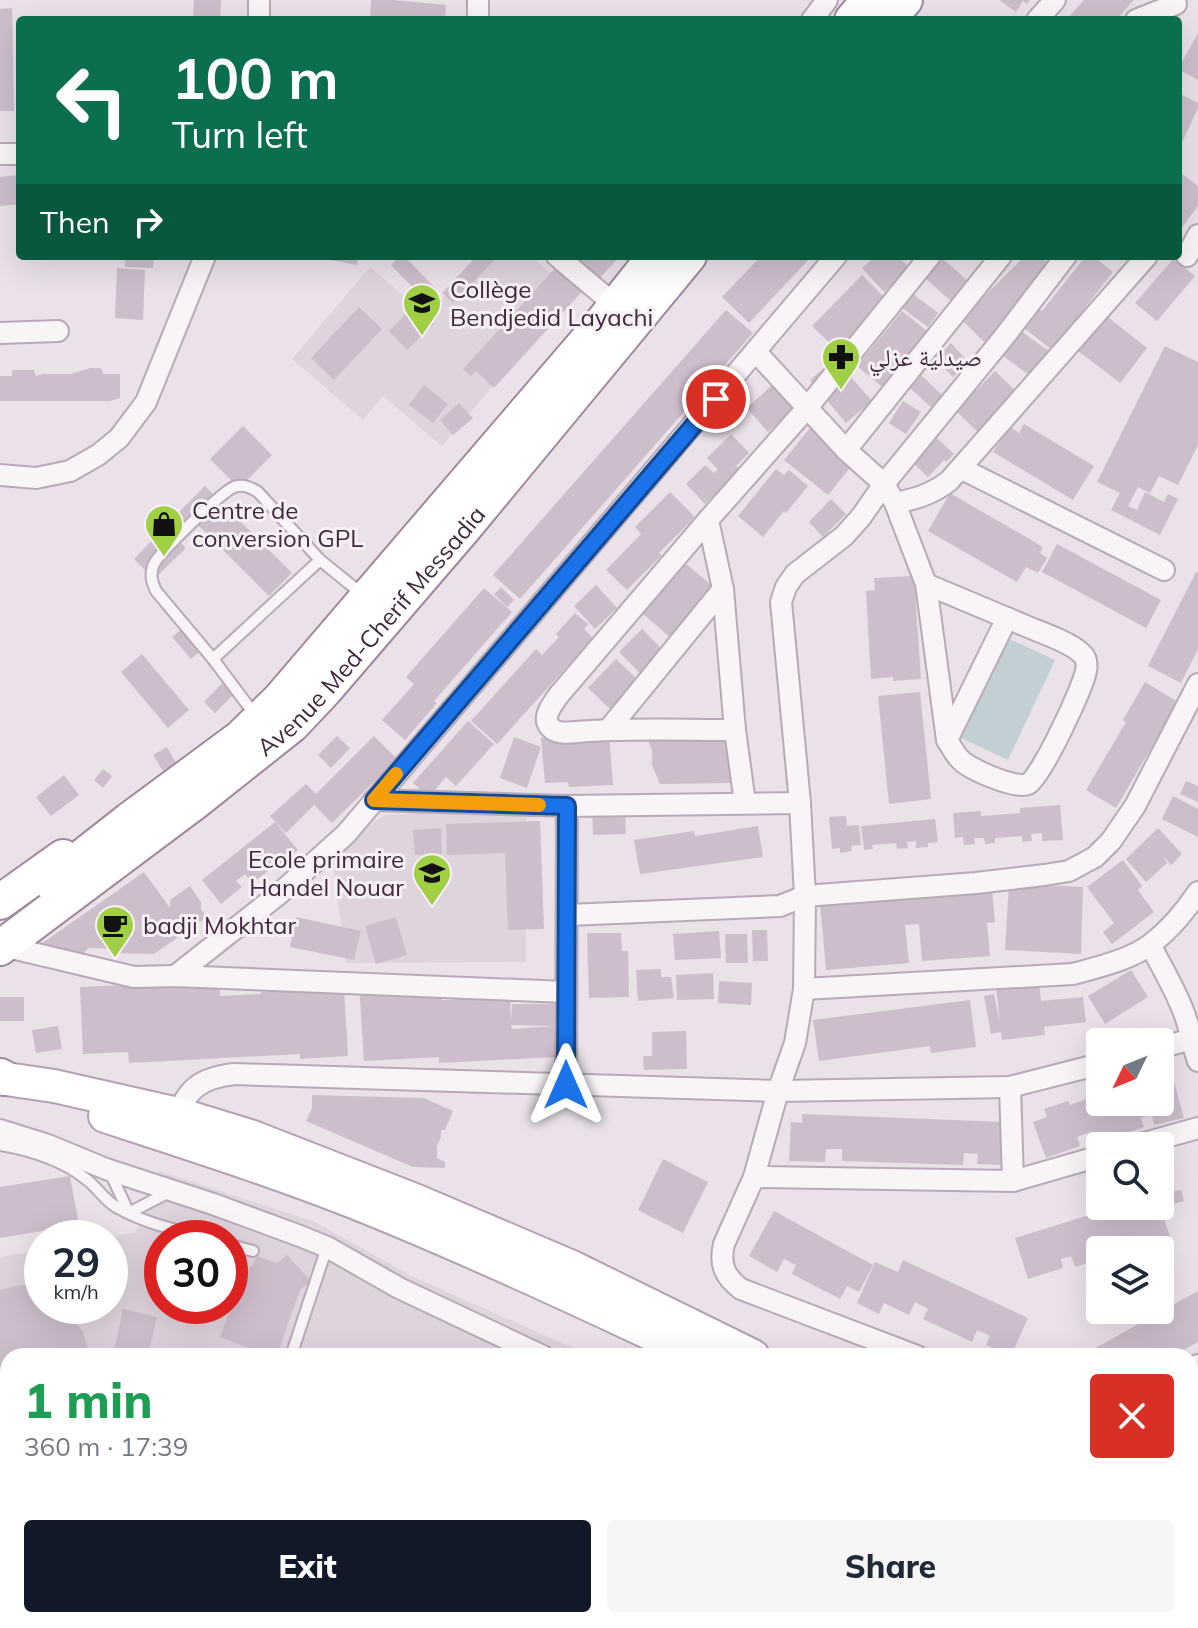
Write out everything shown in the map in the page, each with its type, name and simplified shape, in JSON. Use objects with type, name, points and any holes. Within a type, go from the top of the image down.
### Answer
[{"type":"highway","points":[[855,16],[869,0]]},
{"type":"highway","points":[[891,16],[905,0]]},
{"type":"highway","name":"Avenue Med-Cherif Messadia","points":[[129,820],[259,721],[300,677],[652,260]]},
{"type":"highway","name":"Avenue Med-Cherif Messadia","points":[[1,939],[195,802],[292,725],[465,527],[686,260]]},
{"type":"highway","points":[[1,939],[129,820]]},
{"type":"highway","points":[[0,902],[58,860],[129,820]]},
{"type":"main road","points":[[1,1082],[54,1086],[174,1126],[292,1179],[467,1249],[681,1348]]},
{"type":"main road","points":[[174,1126],[250,1136],[417,1201],[572,1267],[737,1348]]},
{"type":"street","points":[[1041,16],[1055,0]]},
{"type":"street","points":[[1149,16],[1174,8]]},
{"type":"street","points":[[1188,257],[1198,235]]},
{"type":"street","points":[[0,475],[36,478],[70,471],[119,438],[146,402],[203,260]]},
{"type":"street","points":[[562,260],[615,305]]},
{"type":"street","points":[[175,976],[279,894],[346,834],[833,260]]},
{"type":"street","points":[[735,730],[555,731],[547,720],[558,696],[572,679],[807,408],[927,260]]},
{"type":"street","points":[[846,450],[998,260]]},
{"type":"street","points":[[896,1348],[741,1289],[730,1280],[724,1268],[722,1253],[754,1177],[795,1043],[804,989],[805,896],[800,803],[781,602],[795,574],[844,536],[861,517],[1063,260]]},
{"type":"street","points":[[895,503],[937,491],[962,469],[1144,260]]},
{"type":"street","points":[[0,333],[58,331]]},
{"type":"street","points":[[756,352],[846,450],[884,484],[895,503],[926,584],[947,740],[961,761],[974,769],[1017,786],[1029,784],[1045,760],[1086,673],[1082,653],[1059,640],[926,584]]},
{"type":"street","points":[[962,469],[1164,570]]},
{"type":"street","points":[[708,520],[723,589],[735,730],[745,803]]},
{"type":"street","points":[[608,730],[723,589]]},
{"type":"street","points":[[947,740],[1007,618]]},
{"type":"street","points":[[568,915],[780,906],[805,896],[976,883],[1069,871],[1095,857],[1111,841],[1135,806],[1198,684]]},
{"type":"street","points":[[374,800],[567,806],[800,803]]},
{"type":"street","points":[[566,1085],[567,806]]},
{"type":"street","points":[[804,989],[1073,974],[1112,963],[1150,945],[1187,908],[1198,892]]},
{"type":"street","points":[[1,939],[134,977],[175,976],[566,992]]},
{"type":"street","points":[[1150,945],[1175,990],[1194,1038],[1198,1061]]},
{"type":"street","points":[[1174,1044],[1194,1038]]},
{"type":"street","points":[[174,1126],[183,1101],[192,1089],[203,1081],[234,1074],[778,1091],[1010,1087],[1086,1068]]},
{"type":"street","points":[[1010,1087],[1013,1181]]},
{"type":"street","points":[[1174,1135],[1198,1128]]},
{"type":"street","points":[[0,1130],[269,1223],[327,1247],[399,1288],[526,1348]]},
{"type":"street","points":[[754,1177],[1013,1181],[1086,1160]]},
{"type":"lane","points":[[259,721],[213,659],[156,591],[151,580],[153,565],[158,557],[224,493],[243,485],[258,492],[320,560],[367,597]]},
{"type":"lane","points":[[213,659],[320,560]]},
{"type":"lane","points":[[0,1145],[31,1152],[74,1171],[109,1202],[151,1220]]},
{"type":"lane","points":[[106,1169],[129,1213]]},
{"type":"lane","points":[[129,1213],[171,1191]]},
{"type":"lane","points":[[294,1348],[327,1247]]},
{"type":"lane","points":[[248,1250],[253,1251]]},
{"type":"shaded area","name":"Collège Bendjedid Layachi","points":[[475,260],[536,260],[573,292],[442,446],[383,396],[363,420],[292,359],[370,267],[427,316]]},
{"type":"shaded area","points":[[994,632],[1055,660],[1008,760],[948,732]]},
{"type":"shaded area","name":"Ecole primaire Handel Nouar","points":[[526,808],[526,962],[346,963],[331,851],[385,815]]},
{"type":"shaded area","points":[[159,1171],[315,1222],[413,1277],[573,1348],[0,1348],[0,1257],[24,1253],[24,1324],[128,1324],[128,1234],[136,1232]]},
{"type":"building","points":[[194,0],[221,0],[220,16],[193,16]]},
{"type":"building","points":[[371,0],[446,5],[445,16],[370,16]]},
{"type":"building","points":[[999,0],[1030,0],[1027,4],[1023,1],[1016,12]]},
{"type":"building","points":[[1084,0],[1134,0],[1120,16],[1070,16]]},
{"type":"building","points":[[12,8],[14,111],[0,111],[0,9]]},
{"type":"building","points":[[1198,33],[1198,80],[1182,71],[1182,62]]},
{"type":"building","points":[[1182,95],[1198,103],[1182,142]]},
{"type":"building","points":[[1182,174],[1198,186],[1198,206],[1182,228]]},
{"type":"building","points":[[16,175],[16,204],[0,206],[0,177]]},
{"type":"building","points":[[125,260],[154,260],[153,268],[125,267]]},
{"type":"building","points":[[330,260],[358,260],[357,265]]},
{"type":"building","points":[[396,260],[408,260],[439,292],[428,303],[391,265]]},
{"type":"building","points":[[473,260],[494,260],[453,303],[442,293]]},
{"type":"building","points":[[573,260],[616,260],[597,281]]},
{"type":"building","points":[[757,260],[808,260],[749,323],[722,297]]},
{"type":"building","points":[[871,260],[902,260],[910,269],[884,292],[862,268]]},
{"type":"building","points":[[944,260],[968,281],[951,301],[925,278]]},
{"type":"building","points":[[1021,260],[1045,260],[1056,272],[984,342],[961,319]]},
{"type":"building","points":[[1083,260],[1098,260],[1113,272],[1052,350],[1024,328],[1039,309],[1042,311]]},
{"type":"building","points":[[1172,260],[1195,276],[1157,321],[1135,303]]},
{"type":"building","points":[[561,262],[587,286],[494,388],[476,371],[471,376],[463,369]]},
{"type":"building","points":[[117,268],[145,270],[143,320],[115,318]]},
{"type":"building","points":[[862,275],[889,302],[840,353],[812,326]]},
{"type":"building","points":[[913,294],[938,313],[928,327],[902,308]]},
{"type":"building","points":[[415,305],[434,324],[407,350],[389,331]]},
{"type":"building","points":[[359,307],[382,329],[334,380],[311,358]]},
{"type":"building","points":[[726,310],[753,333],[520,599],[493,575]]},
{"type":"building","points":[[902,311],[928,332],[882,387],[857,366]]},
{"type":"building","points":[[1104,314],[1147,348],[1120,383],[1077,350]]},
{"type":"building","points":[[1021,331],[1050,352],[1032,377],[1003,356]]},
{"type":"building","points":[[951,343],[968,362],[953,377],[935,359]]},
{"type":"building","points":[[1165,346],[1198,362],[1198,445],[1178,485],[1159,476],[1150,493],[1138,487],[1128,506],[1137,510],[1145,492],[1164,502],[1168,494],[1178,499],[1160,535],[1111,510],[1120,493],[1097,482]]},
{"type":"building","name":"صيدلية عزلي","points":[[835,359],[872,401],[846,423],[810,380]]},
{"type":"building","points":[[101,368],[103,374],[120,374],[120,398],[110,401],[0,401],[0,376],[12,376],[12,370],[34,370],[36,376],[71,374]]},
{"type":"building","points":[[995,371],[1020,395],[981,435],[956,411]]},
{"type":"building","points":[[921,375],[944,397],[933,409],[909,387]]},
{"type":"building","points":[[780,378],[801,402],[768,432],[747,408]]},
{"type":"building","points":[[424,385],[448,404],[433,423],[409,405]]},
{"type":"building","points":[[903,401],[921,412],[906,434],[889,423]]},
{"type":"building","points":[[459,403],[473,418],[453,435],[440,420]]},
{"type":"building","points":[[1024,424],[1094,466],[1073,500],[993,452],[1009,426],[1019,433]]},
{"type":"building","points":[[243,426],[272,455],[239,488],[210,459]]},
{"type":"building","points":[[810,428],[853,464],[828,495],[784,460]]},
{"type":"building","points":[[731,434],[749,453],[736,466],[740,470],[705,504],[686,484],[705,465],[714,473],[718,470],[707,458]]},
{"type":"building","points":[[937,438],[954,454],[928,477],[913,463]]},
{"type":"building","points":[[776,469],[784,475],[789,470],[808,486],[763,537],[738,516]]},
{"type":"building","points":[[205,486],[292,573],[269,596],[197,524],[189,532],[174,517]]},
{"type":"building","points":[[670,492],[695,517],[627,590],[606,570],[641,534],[635,527]]},
{"type":"building","points":[[950,493],[1043,547],[1040,553],[1047,558],[1038,573],[1026,567],[1017,582],[928,531]]},
{"type":"building","points":[[831,499],[846,514],[823,537],[809,522]]},
{"type":"building","points":[[165,527],[186,548],[154,579],[134,559]]},
{"type":"building","points":[[1057,544],[1161,600],[1146,628],[1042,572]]},
{"type":"building","points":[[686,564],[715,588],[672,639],[643,614]]},
{"type":"building","points":[[1196,572],[1198,649],[1181,683],[1148,666]]},
{"type":"building","points":[[914,576],[921,679],[871,679],[866,591],[875,590],[874,578]]},
{"type":"building","points":[[596,585],[617,608],[595,629],[574,606]]},
{"type":"building","points":[[501,587],[514,600],[507,607],[494,594]]},
{"type":"building","points":[[484,588],[512,612],[434,701],[437,703],[405,740],[382,720],[414,684],[406,677]]},
{"type":"building","points":[[575,613],[588,624],[584,629],[593,638],[497,744],[471,721],[536,649],[542,655]]},
{"type":"building","points":[[183,628],[202,650],[191,659],[172,637]]},
{"type":"building","points":[[642,629],[667,654],[644,677],[619,652]]},
{"type":"building","points":[[142,654],[189,710],[168,728],[121,672]]},
{"type":"building","points":[[616,659],[639,681],[611,710],[588,688]]},
{"type":"building","points":[[224,681],[236,692],[215,713],[204,702]]},
{"type":"building","points":[[1145,682],[1178,702],[1116,808],[1086,790],[1126,722],[1123,720]]},
{"type":"building","points":[[920,692],[931,799],[889,804],[878,696]]},
{"type":"building","points":[[468,721],[494,744],[456,786],[446,777],[429,797],[413,783]]},
{"type":"building","points":[[745,728],[750,776],[731,783],[660,784],[652,765],[648,740],[662,735]]},
{"type":"building","points":[[609,733],[613,785],[569,787],[568,782],[545,783],[541,738]]},
{"type":"building","points":[[337,736],[350,748],[331,768],[318,755]]},
{"type":"building","points":[[374,736],[397,759],[332,823],[314,805],[286,833],[270,816],[306,784],[316,794]]},
{"type":"building","points":[[514,737],[541,747],[527,788],[500,778]]},
{"type":"building","points":[[167,747],[176,763],[163,771],[153,755]]},
{"type":"building","points":[[103,769],[112,776],[103,788],[94,780]]},
{"type":"building","points":[[64,775],[79,795],[51,816],[36,797]]},
{"type":"building","points":[[1186,781],[1198,786],[1198,802],[1180,794]]},
{"type":"building","points":[[1173,796],[1198,809],[1198,837],[1162,819]]},
{"type":"building","points":[[592,802],[625,807],[626,834],[593,835]]},
{"type":"building","points":[[1060,805],[1063,840],[1042,841],[1042,833],[1031,834],[1032,841],[1022,842],[1022,836],[995,838],[995,843],[985,844],[984,838],[974,838],[975,844],[964,845],[963,837],[955,838],[953,813],[981,811],[981,816],[1020,813],[1020,808]]},
{"type":"building","points":[[846,816],[847,826],[859,825],[861,845],[851,846],[852,851],[840,853],[840,848],[832,849],[829,817]]},
{"type":"building","points":[[935,819],[938,842],[928,843],[928,847],[916,848],[916,841],[907,842],[908,848],[897,849],[896,843],[872,845],[873,849],[864,850],[861,826]]},
{"type":"building","points":[[540,821],[544,929],[508,930],[505,853],[447,855],[446,824]]},
{"type":"building","points":[[275,822],[298,850],[252,883],[245,874],[236,881],[242,887],[221,904],[202,880]]},
{"type":"building","points":[[758,826],[763,857],[640,874],[634,840],[694,831],[695,836]]},
{"type":"building","points":[[441,828],[442,854],[415,855],[413,830]]},
{"type":"building","points":[[1158,828],[1182,854],[1171,865],[1163,856],[1167,863],[1146,882],[1126,859]]},
{"type":"building","points":[[1123,860],[1142,886],[1138,890],[1154,912],[1112,944],[1103,932],[1114,923],[1087,887]]},
{"type":"building","points":[[144,872],[170,908],[170,900],[190,886],[207,917],[154,954],[115,953],[112,949],[89,948],[83,953],[47,952],[41,944]]},
{"type":"building","points":[[1009,883],[1083,887],[1081,954],[1005,950]]},
{"type":"building","points":[[992,889],[995,922],[987,923],[990,956],[922,961],[919,924],[905,925],[909,963],[826,970],[820,903]]},
{"type":"building","points":[[296,917],[361,931],[354,960],[290,947]]},
{"type":"building","points":[[396,917],[407,955],[376,964],[365,926]]},
{"type":"building","points":[[752,930],[767,930],[768,961],[753,961]]},
{"type":"building","points":[[719,931],[721,958],[675,960],[673,934]]},
{"type":"building","points":[[587,933],[621,933],[622,951],[628,951],[629,997],[589,998]]},
{"type":"building","points":[[725,934],[747,934],[748,963],[726,963]]},
{"type":"building","points":[[661,969],[661,977],[671,977],[674,998],[638,1001],[636,970]]},
{"type":"building","points":[[1131,970],[1148,997],[1105,1024],[1088,996]]},
{"type":"building","points":[[713,973],[714,999],[677,1000],[676,975]]},
{"type":"building","points":[[441,978],[442,1000],[510,997],[511,1022],[512,1004],[554,1004],[556,1057],[439,1063],[439,1057],[364,1061],[359,983]],"holes":[[[511,1025],[554,1026],[512,1029]]]},
{"type":"building","points":[[220,981],[220,996],[344,988],[348,1056],[300,1059],[300,1054],[129,1063],[128,1052],[83,1054],[80,987]]},
{"type":"building","points":[[719,981],[752,983],[751,1005],[718,1003]]},
{"type":"building","points":[[1039,982],[1041,1001],[1083,997],[1086,1022],[1044,1027],[1045,1035],[1002,1040],[1001,1032],[991,1034],[984,996],[994,994],[1000,1023],[996,986]]},
{"type":"building","points":[[0,997],[24,997],[24,1021],[0,1021]]},
{"type":"building","points":[[970,1000],[976,1047],[931,1053],[930,1046],[819,1061],[813,1020]]},
{"type":"building","points":[[58,1026],[62,1049],[36,1053],[32,1030]]},
{"type":"building","points":[[686,1031],[687,1069],[644,1070],[643,1056],[652,1056],[652,1032]]},
{"type":"building","points":[[1174,1081],[1184,1118],[1154,1125],[1152,1116],[1174,1116]]},
{"type":"building","points":[[312,1095],[424,1098],[453,1111],[445,1130],[441,1130],[437,1146],[437,1158],[445,1162],[445,1168],[413,1167],[306,1121],[312,1108]]},
{"type":"building","points":[[1086,1099],[1086,1116],[1148,1116],[1141,1118],[1144,1127],[1130,1132],[1086,1132],[1077,1137],[1080,1146],[1046,1158],[1033,1122],[1047,1117],[1044,1109],[1068,1101],[1070,1105]]},
{"type":"building","points":[[802,1114],[1004,1122],[1003,1165],[977,1164],[978,1154],[964,1153],[963,1165],[842,1161],[842,1149],[826,1149],[825,1162],[789,1161],[791,1122],[802,1123]]},
{"type":"building","points":[[663,1159],[708,1182],[683,1233],[638,1210]]},
{"type":"building","points":[[70,1176],[78,1220],[24,1220],[24,1234],[0,1238],[0,1187]]},
{"type":"building","points":[[1181,1190],[1184,1201],[1174,1204],[1174,1192]]},
{"type":"building","points":[[774,1211],[873,1265],[859,1292],[847,1286],[840,1299],[792,1274],[796,1265],[784,1259],[777,1272],[749,1256]]},
{"type":"building","points":[[1086,1216],[1086,1220],[1165,1220],[1170,1236],[1086,1236],[1086,1263],[1075,1267],[1071,1256],[1061,1259],[1063,1268],[1028,1279],[1015,1238]]},
{"type":"building","points":[[287,1255],[311,1281],[300,1290],[279,1348],[249,1348],[220,1337],[225,1324],[248,1324],[248,1270],[257,1256],[277,1263]]},
{"type":"building","points":[[903,1260],[1028,1318],[1015,1348],[986,1345],[990,1336],[977,1330],[972,1342],[923,1319],[928,1309],[915,1302],[909,1315],[884,1303],[879,1314],[857,1303],[875,1262],[898,1272]]},
{"type":"building","points":[[24,1284],[24,1324],[76,1324],[83,1332],[88,1348],[0,1348],[0,1290]]},
{"type":"building","points":[[1198,1291],[1198,1342],[1187,1348],[1095,1348],[1139,1324],[1174,1324],[1174,1304]]},
{"type":"building","points":[[128,1310],[144,1314],[144,1324],[155,1324],[150,1348],[115,1348],[120,1324],[128,1324]]},
{"type":"slow traffic","points":[[396,774],[374,800],[539,805]]},
{"type":"place","name":"Collège Bendjedid Layachi","points":[[422,337]]},
{"type":"place","name":"صيدلية عزلي","points":[[841,391]]},
{"type":"place","name":"Centre de conversion GPL","points":[[164,558]]},
{"type":"place","name":"Ecole primaire Handel Nouar","points":[[432,907]]},
{"type":"place","name":"badji Mokhtar","points":[[115,959]]},
{"type":"route","points":[[566,1085],[567,806],[374,800],[716,399]]}]
